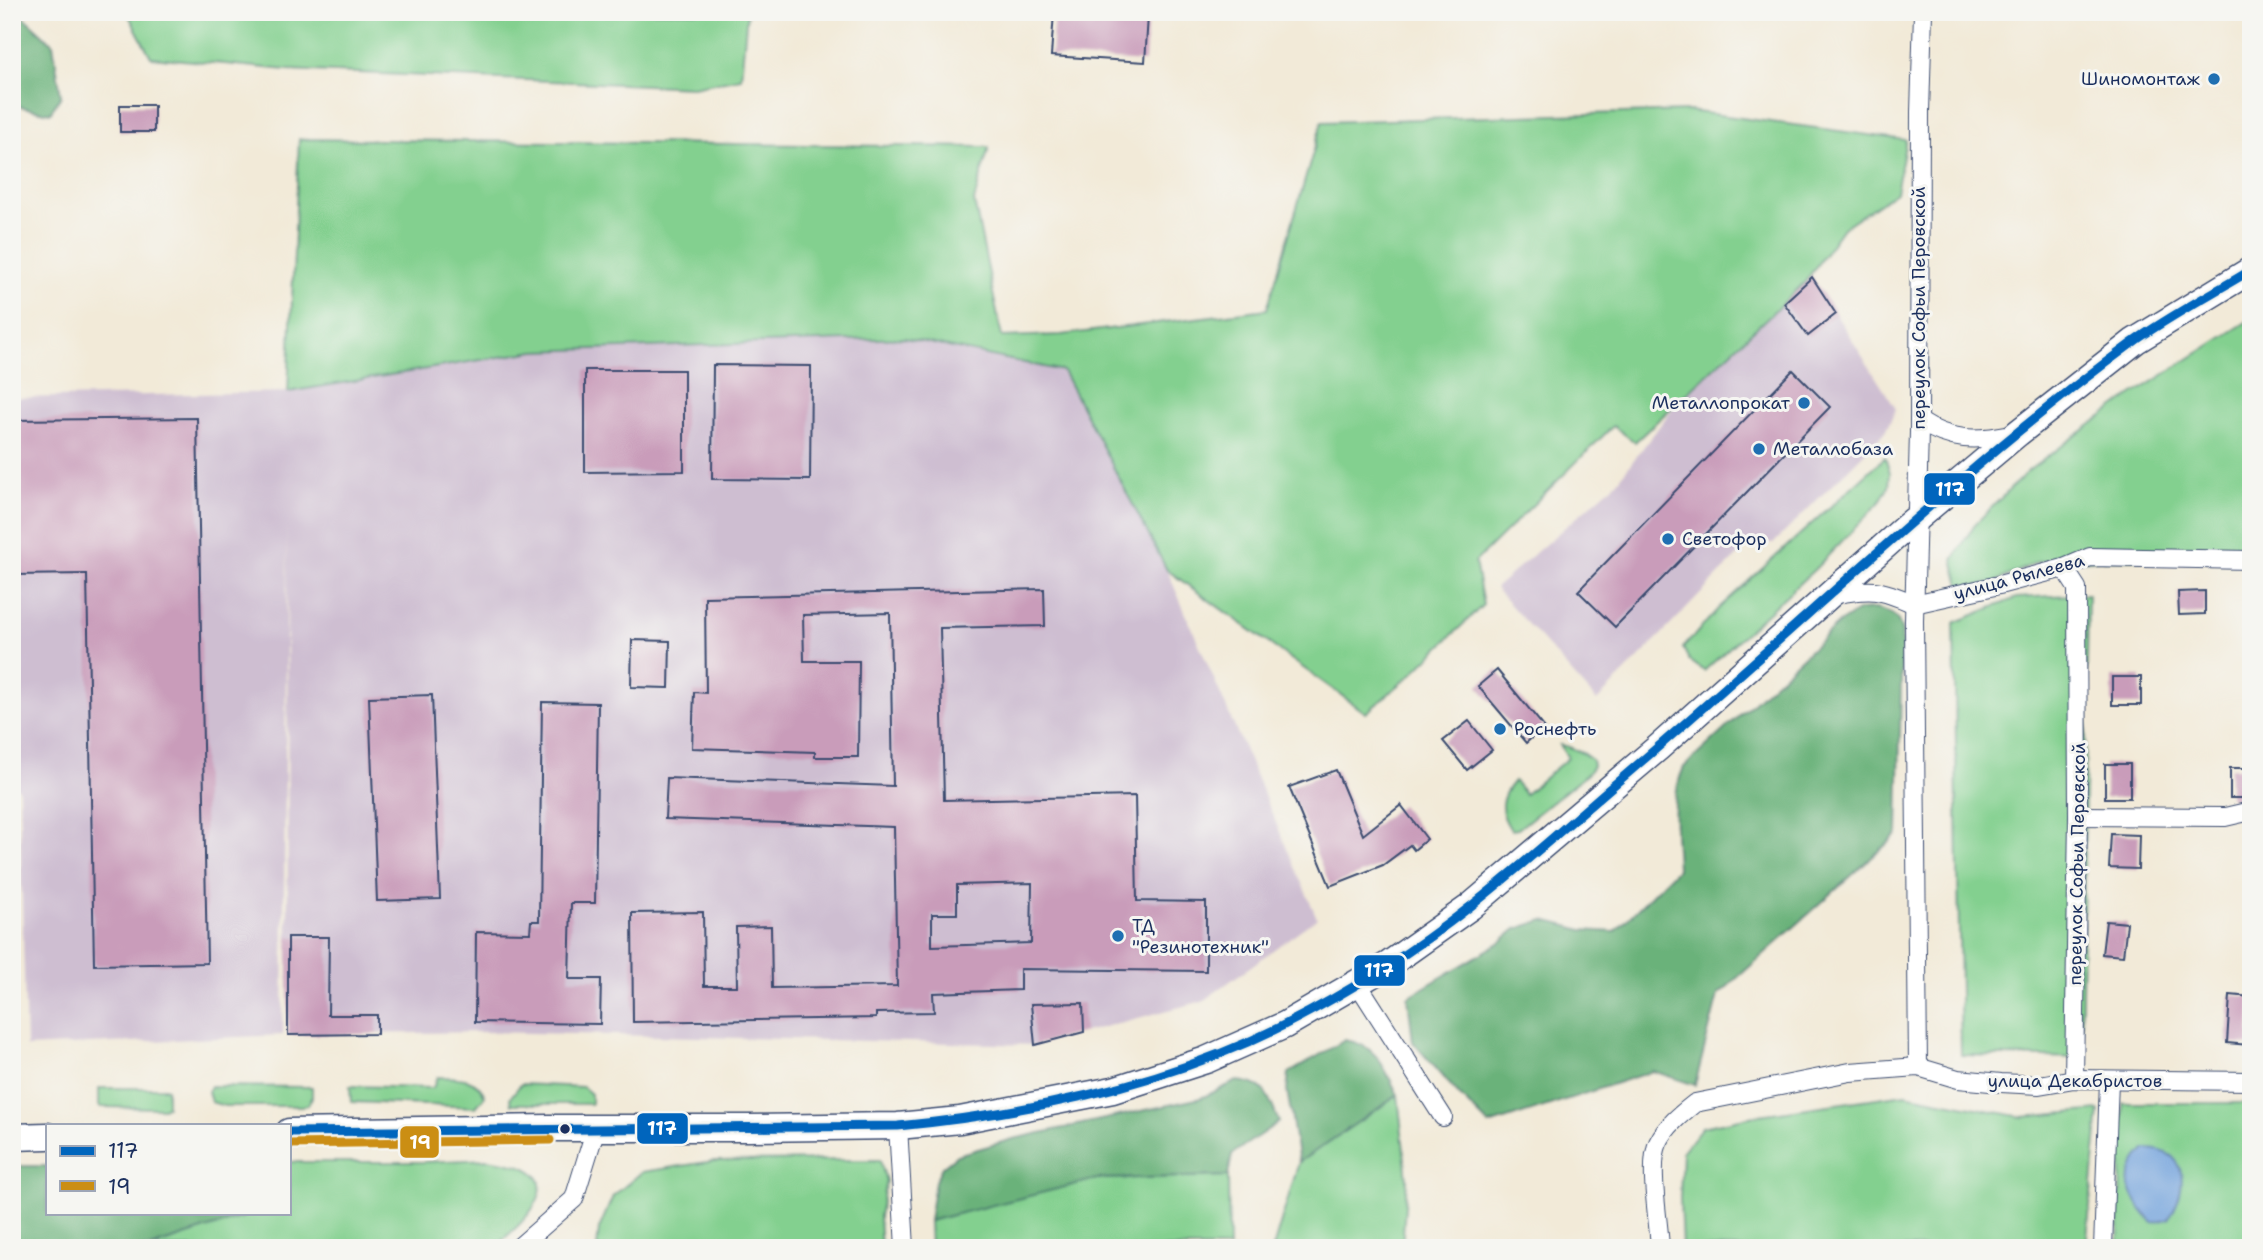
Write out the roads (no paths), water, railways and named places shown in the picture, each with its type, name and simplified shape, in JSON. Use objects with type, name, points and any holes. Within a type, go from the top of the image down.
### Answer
[{"type":"highway","points":[[290,1132],[898,1125],[992,1115],[1099,1093],[1206,1060],[1285,1025],[1418,946],[1516,871],[1915,519],[2018,433],[2135,341],[2251,270]]},
{"type":"highway","points":[[12,1137],[46,1136]]},
{"type":"street","name":"переулок Софьи Перовской","points":[[1918,1067],[1914,604],[1919,421],[1923,12]]},
{"type":"street","points":[[1919,421],[1935,432],[1953,437],[1984,440],[2018,433]]},
{"type":"street","name":"улица Рылеева","points":[[1914,604],[2064,568],[2090,557],[2251,560]]},
{"type":"street","name":"переулок Софьи Перовской","points":[[2064,568],[2077,588],[2078,816],[2074,1079]]},
{"type":"street","points":[[1828,596],[1860,590],[1886,591],[1914,604]]},
{"type":"street","points":[[2078,816],[2225,817],[2251,811]]},
{"type":"street","points":[[1358,984],[1443,1117]]},
{"type":"street","name":"улица Декабристов","points":[[1660,1248],[1653,1161],[1656,1146],[1678,1116],[1695,1103],[1850,1072],[1918,1067],[1958,1079],[2039,1085],[2074,1079],[2251,1081]]},
{"type":"street","points":[[2103,1248],[2109,1080]]},
{"type":"street","points":[[898,1125],[905,1248]]},
{"type":"street","points":[[518,1248],[574,1199],[596,1128]]},
{"type":"water","points":[[2146,1149],[2161,1151],[2171,1156],[2181,1173],[2179,1196],[2169,1219],[2153,1223],[2138,1204],[2130,1187],[2132,1169]]},
{"type":"place","name":"Шиномонтаж","points":[[2214,79]]},
{"type":"place","name":"Металлопрокат","points":[[1804,403]]},
{"type":"place","name":"Металлобаза","points":[[1759,449]]},
{"type":"place","name":"Светофор","points":[[1668,539]]},
{"type":"place","name":"Роснефть","points":[[1500,729]]},
{"type":"place","name":"ТД \"Резинотехник\"","points":[[1118,936]]}]
